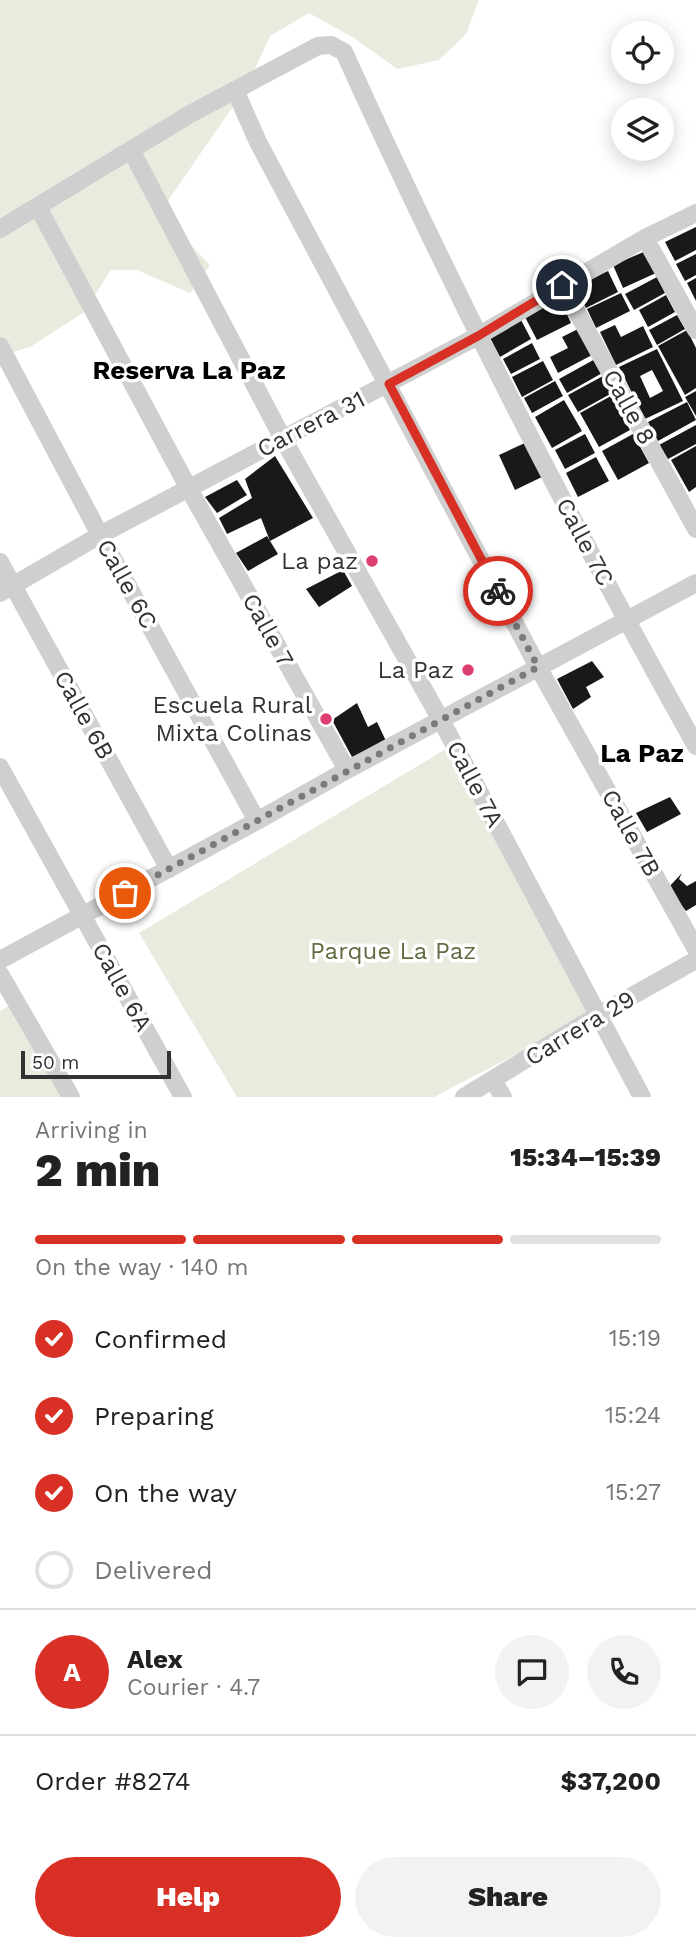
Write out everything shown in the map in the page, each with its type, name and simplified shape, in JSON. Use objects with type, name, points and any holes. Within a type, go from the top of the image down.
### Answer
[{"type":"street","name":"Calle 7C","points":[[235,90],[318,46],[331,45],[344,52],[478,336],[626,622],[696,746]]},
{"type":"street","points":[[0,229],[235,90]]},
{"type":"street","name":"Calle 7B","points":[[235,90],[258,142],[538,667],[696,948]]},
{"type":"street","name":"Calle 7A","points":[[131,150],[282,437],[441,720],[642,1097]]},
{"type":"street","name":"Calle 7","points":[[38,207],[189,489],[347,770]]},
{"type":"street","name":"Carrera 31","points":[[6,590],[100,535],[282,437],[478,336],[645,238],[696,213]]},
{"type":"street","points":[[645,238],[696,330]]},
{"type":"street","name":"Calle 8","points":[[562,285],[696,529]]},
{"type":"street","name":"Calle 6C","points":[[0,346],[257,821]]},
{"type":"street","name":"Calle 6B","points":[[0,562],[6,590],[169,869]]},
{"type":"street","points":[[0,960],[696,583]]},
{"type":"street","name":"Calle 6A","points":[[0,767],[183,1097]]},
{"type":"street","name":"Carrera 29","points":[[464,1097],[696,960]]},
{"type":"street","points":[[0,974],[71,1097]]},
{"type":"street","points":[[493,1080],[503,1097]]},
{"type":"green space","points":[[0,0],[479,0],[466,34],[439,60],[397,69],[354,38],[309,13],[270,36],[247,86],[165,205],[180,234],[210,265],[190,293],[137,270],[111,270],[83,313],[30,347],[0,356]]},
{"type":"green space","name":"Parque La Paz","points":[[451,746],[589,1016],[434,1097],[237,1097],[139,933]]},
{"type":"green space","points":[[14,1003],[65,1097],[0,1097],[0,1011]]},
{"type":"building","points":[[696,227],[696,250],[675,261],[665,242]]},
{"type":"building","points":[[646,251],[656,273],[623,288],[613,265]]},
{"type":"building","points":[[696,254],[696,275],[685,281],[676,264]]},
{"type":"building","points":[[608,271],[618,292],[586,308],[575,287]]},
{"type":"building","points":[[657,277],[665,293],[634,310],[625,294]]},
{"type":"building","points":[[696,278],[696,301],[687,283]]},
{"type":"building","points":[[621,293],[630,311],[596,328],[587,309]]},
{"type":"building","points":[[666,295],[675,312],[648,327],[639,310]]},
{"type":"building","points":[[560,299],[571,323],[537,340],[525,317]]},
{"type":"building","points":[[677,315],[685,329],[657,345],[649,330]]},
{"type":"building","points":[[521,320],[531,339],[500,357],[490,338]]},
{"type":"building","points":[[615,325],[621,337],[643,326],[653,347],[616,365],[600,332]]},
{"type":"building","points":[[578,329],[592,355],[558,373],[550,357],[568,348],[562,337]]},
{"type":"building","points":[[687,330],[696,348],[696,388],[685,395],[658,346]]},
{"type":"building","points":[[532,343],[540,359],[511,374],[503,359]]},
{"type":"building","points":[[657,349],[683,401],[645,419],[619,367]],"holes":[[[652,370],[663,391],[650,398],[640,376]]]},
{"type":"building","points":[[597,358],[604,372],[567,393],[559,379]]},
{"type":"building","points":[[543,361],[553,380],[522,397],[512,377]]},
{"type":"building","points":[[603,376],[612,393],[578,412],[568,395]]},
{"type":"building","points":[[555,381],[563,396],[532,413],[524,398]]},
{"type":"building","points":[[696,391],[696,416],[685,397]]},
{"type":"building","points":[[611,396],[630,430],[599,447],[580,413]]},
{"type":"building","points":[[564,400],[582,431],[552,448],[535,417]]},
{"type":"building","points":[[687,402],[696,420],[658,441],[648,422]]},
{"type":"building","points":[[696,425],[696,444],[668,459],[659,445]]},
{"type":"building","points":[[585,434],[595,453],[565,469],[555,450]]},
{"type":"building","points":[[633,434],[649,463],[618,480],[602,451]]},
{"type":"building","points":[[527,442],[544,476],[515,490],[499,455]]},
{"type":"building","points":[[696,446],[696,487],[689,492],[671,460]]},
{"type":"building","points":[[275,456],[313,518],[270,541],[261,518],[227,534],[219,518],[252,498],[245,479]]},
{"type":"building","points":[[596,457],[609,481],[578,497],[566,473]]},
{"type":"building","points":[[237,480],[247,495],[217,513],[205,497]]},
{"type":"building","points":[[267,536],[278,554],[248,571],[236,553]]},
{"type":"building","points":[[343,570],[352,586],[319,607],[306,589]]},
{"type":"building","points":[[592,661],[604,677],[586,687],[591,697],[573,709],[557,679]]},
{"type":"building","points":[[357,703],[368,727],[377,722],[386,741],[352,757],[332,720]]},
{"type":"building","points":[[670,797],[681,814],[647,832],[636,813]]},
{"type":"building","points":[[682,873],[679,879],[687,886],[696,881],[696,905],[686,911],[668,888]]},
{"type":"way so far","points":[[125,893],[538,667],[498,591]]},
{"type":"place","name":"La paz","points":[[372,561]]},
{"type":"place","name":"La Paz","points":[[468,670]]},
{"type":"place","name":"Escuela Rural Mixta Colinas","points":[[326,719]]},
{"type":"district","name":"Reserva La Paz","points":[[189,370]]},
{"type":"district","name":"La Paz","points":[[642,753]]},
{"type":"route","points":[[498,591],[389,384],[478,336],[562,285]]}]
